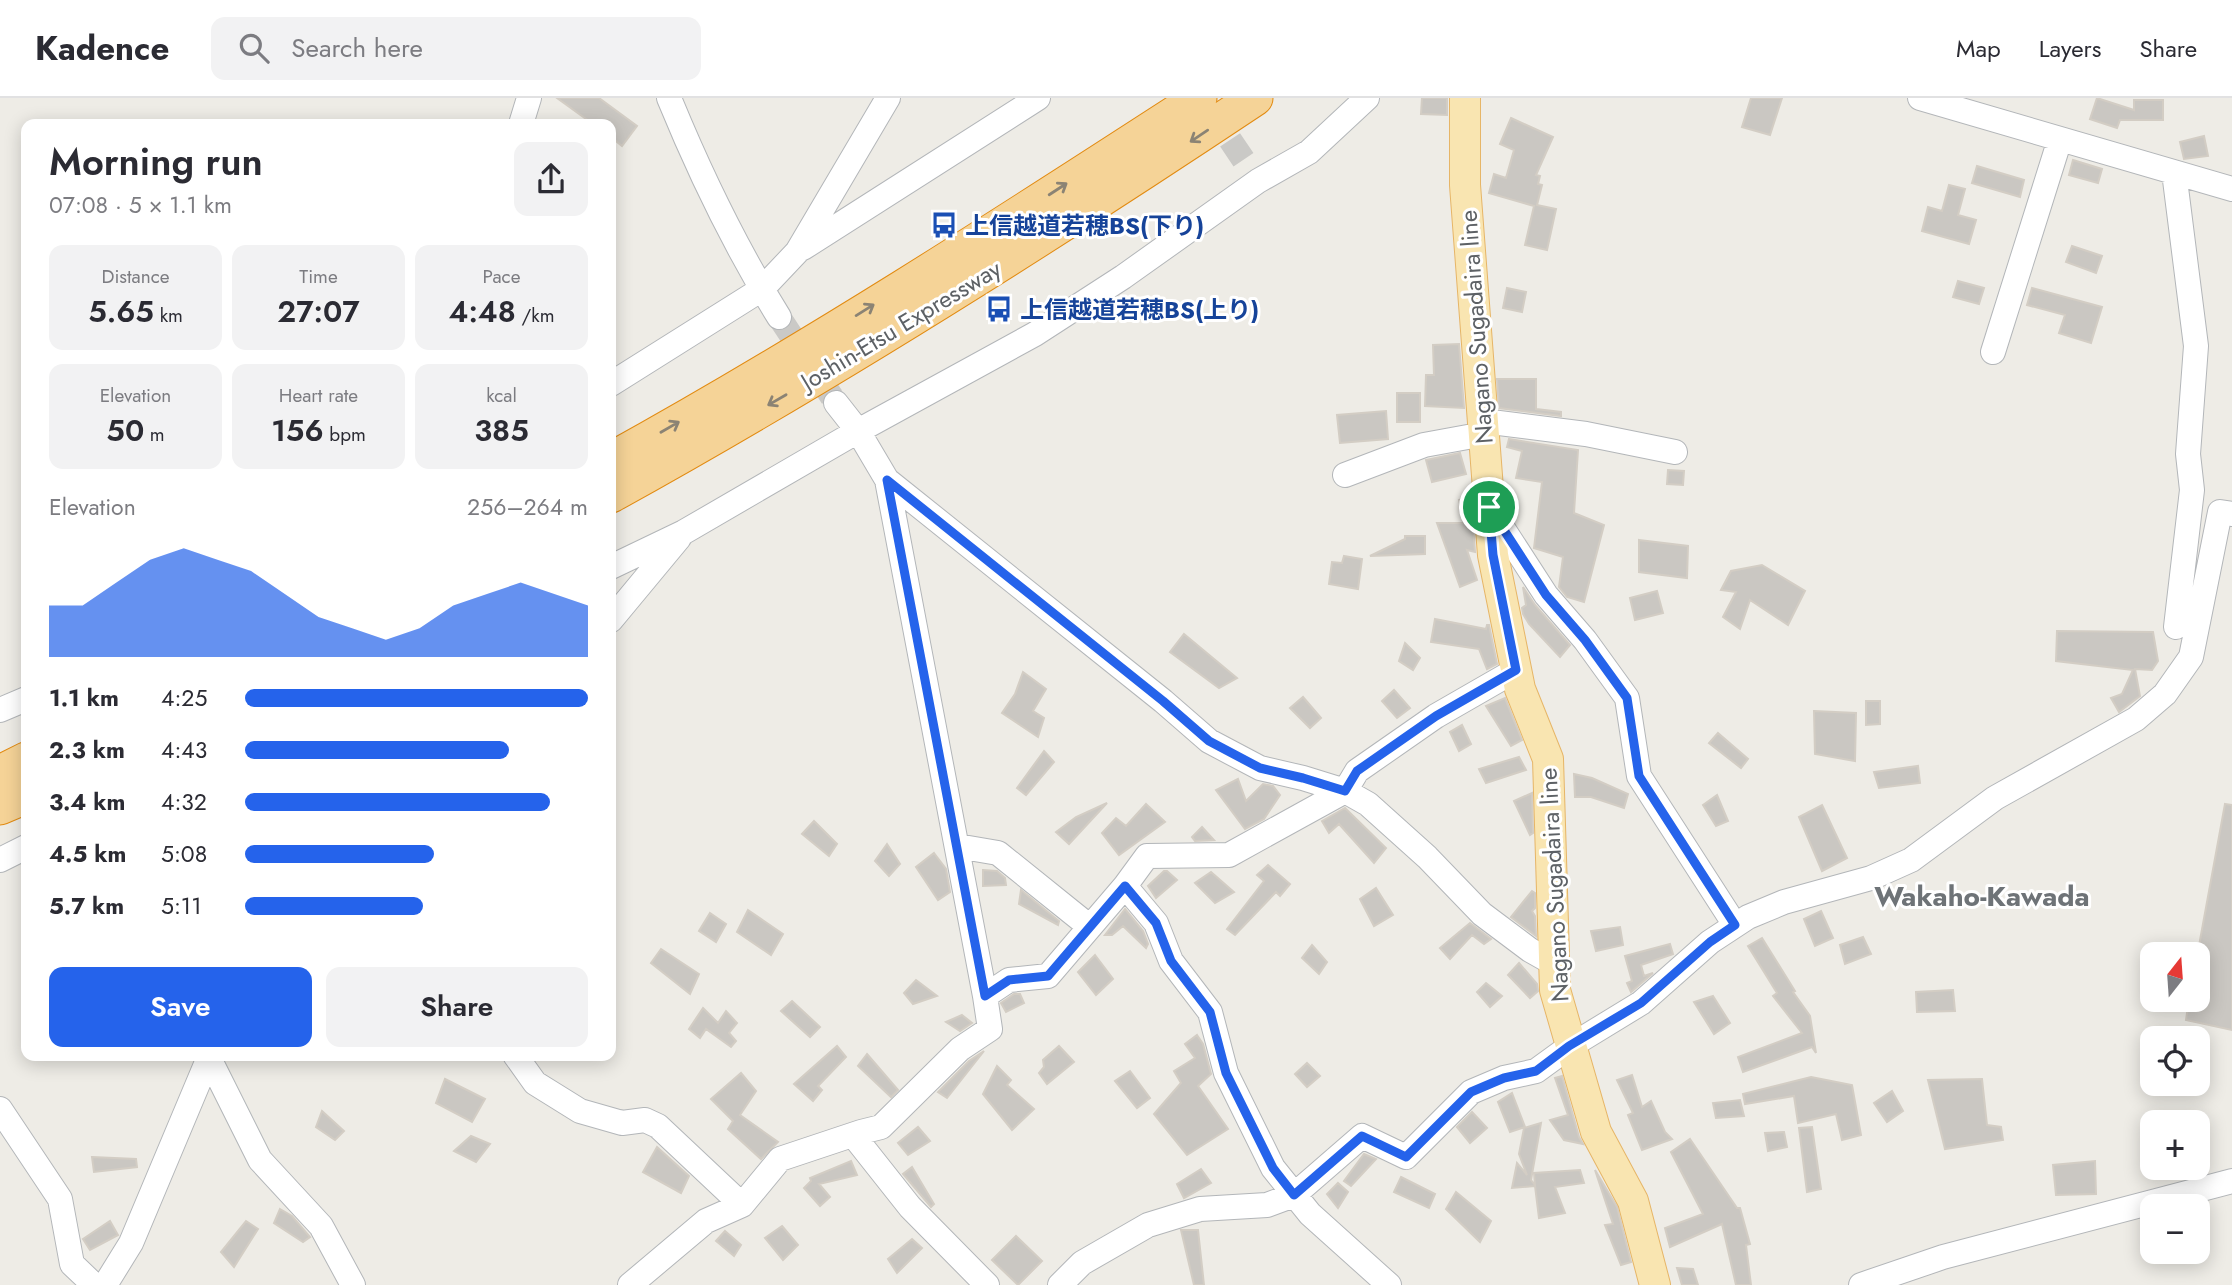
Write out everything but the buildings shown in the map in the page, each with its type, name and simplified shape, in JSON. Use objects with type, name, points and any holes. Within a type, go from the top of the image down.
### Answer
[{"type":"highway","name":"Joshin-Etsu Expressway","points":[[616,457],[771,369],[1002,226],[1199,98]]},
{"type":"highway","name":"Joshin-Etsu Expressway","points":[[616,492],[786,395],[995,267],[1129,183],[1255,98]]},
{"type":"highway","points":[[0,773],[21,762]]},
{"type":"highway","points":[[0,807],[21,798]]},
{"type":"main road","name":"Nagano Sugadaira line","points":[[1465,98],[1465,185],[1493,555],[1520,689],[1548,760],[1555,990],[1596,1132],[1633,1201],[1655,1285]]},
{"type":"street","points":[[523,119],[529,98]]},
{"type":"street","points":[[669,98],[706,186],[779,317]]},
{"type":"street","points":[[797,252],[888,98]]},
{"type":"street","points":[[616,381],[761,289],[797,252],[1038,98]]},
{"type":"street","points":[[616,565],[684,532],[858,431],[1035,334],[1123,276],[1254,174],[1309,152],[1367,98]]},
{"type":"street","points":[[1920,98],[2232,189]]},
{"type":"street","points":[[1993,352],[2060,139]]},
{"type":"street","points":[[2174,172],[2196,346],[2188,454],[2192,490],[2176,627]]},
{"type":"street","points":[[630,1285],[706,1221],[742,1205],[780,1159],[881,1127],[960,1049],[989,1030],[985,996],[887,480],[858,431],[836,403]]},
{"type":"street","points":[[1345,475],[1424,445],[1484,428],[1586,435],[1675,452]]},
{"type":"street","points":[[887,480],[1144,685],[1209,741],[1260,768],[1345,791],[1368,804],[1427,858],[1482,914],[1530,950],[1553,963]]},
{"type":"street","points":[[1489,507],[1546,595],[1585,640],[1627,698],[1639,776],[1735,925]]},
{"type":"street","points":[[1060,1285],[1082,1263],[1148,1225],[1200,1209],[1267,1205],[1294,1195],[1362,1136],[1406,1157],[1471,1092],[1504,1078],[1536,1071],[1569,1046],[1641,1003],[1710,942],[1748,917],[1784,902],[1871,878],[1911,860],[1995,797],[2136,719],[2165,694],[2190,657],[2220,512],[2232,514]]},
{"type":"street","points":[[616,614],[684,532]]},
{"type":"street","points":[[985,996],[1009,980],[1048,976],[1125,886],[1147,856],[1229,855],[1345,791],[1357,771],[1436,716],[1516,670]]},
{"type":"street","points":[[0,710],[21,701]]},
{"type":"street","points":[[957,846],[998,853],[1090,927]]},
{"type":"street","points":[[0,860],[21,850]]},
{"type":"street","points":[[1125,886],[1156,923],[1171,961],[1210,1012],[1226,1073],[1273,1168],[1310,1214],[1389,1285]]},
{"type":"street","points":[[105,1285],[131,1243],[208,1061]]},
{"type":"street","points":[[212,1061],[260,1160],[321,1226],[353,1285]]},
{"type":"street","points":[[520,1061],[536,1083],[580,1111],[622,1123],[645,1120],[657,1126],[742,1205]]},
{"type":"street","points":[[0,1109],[60,1199],[72,1264],[94,1285]]},
{"type":"street","points":[[853,1135],[910,1207],[987,1285]]},
{"type":"street","points":[[1861,1285],[1943,1257],[2232,1181]]},
{"type":"tunnel","points":[[1210,110],[1249,168]]},
{"type":"tunnel","points":[[779,317],[836,403]]},
{"type":"place","name":"上信越道若穂BS(下り)","points":[[944,225]]},
{"type":"place","name":"上信越道若穂BS(上り)","points":[[999,309]]},
{"type":"district","name":"Wakaho-Kawada","points":[[1982,896]]},
{"type":"route","points":[[887,480],[1163,701],[1209,741],[1260,768],[1345,791],[1357,771],[1436,716],[1516,670],[1493,555],[1489,507],[1546,595],[1585,640],[1627,698],[1639,776],[1735,925],[1710,942],[1641,1003],[1569,1046],[1536,1071],[1504,1078],[1471,1092],[1406,1157],[1362,1136],[1294,1195],[1273,1168],[1226,1073],[1210,1012],[1171,961],[1156,923],[1125,886],[1048,976],[1009,980],[985,996],[887,480]]}]
